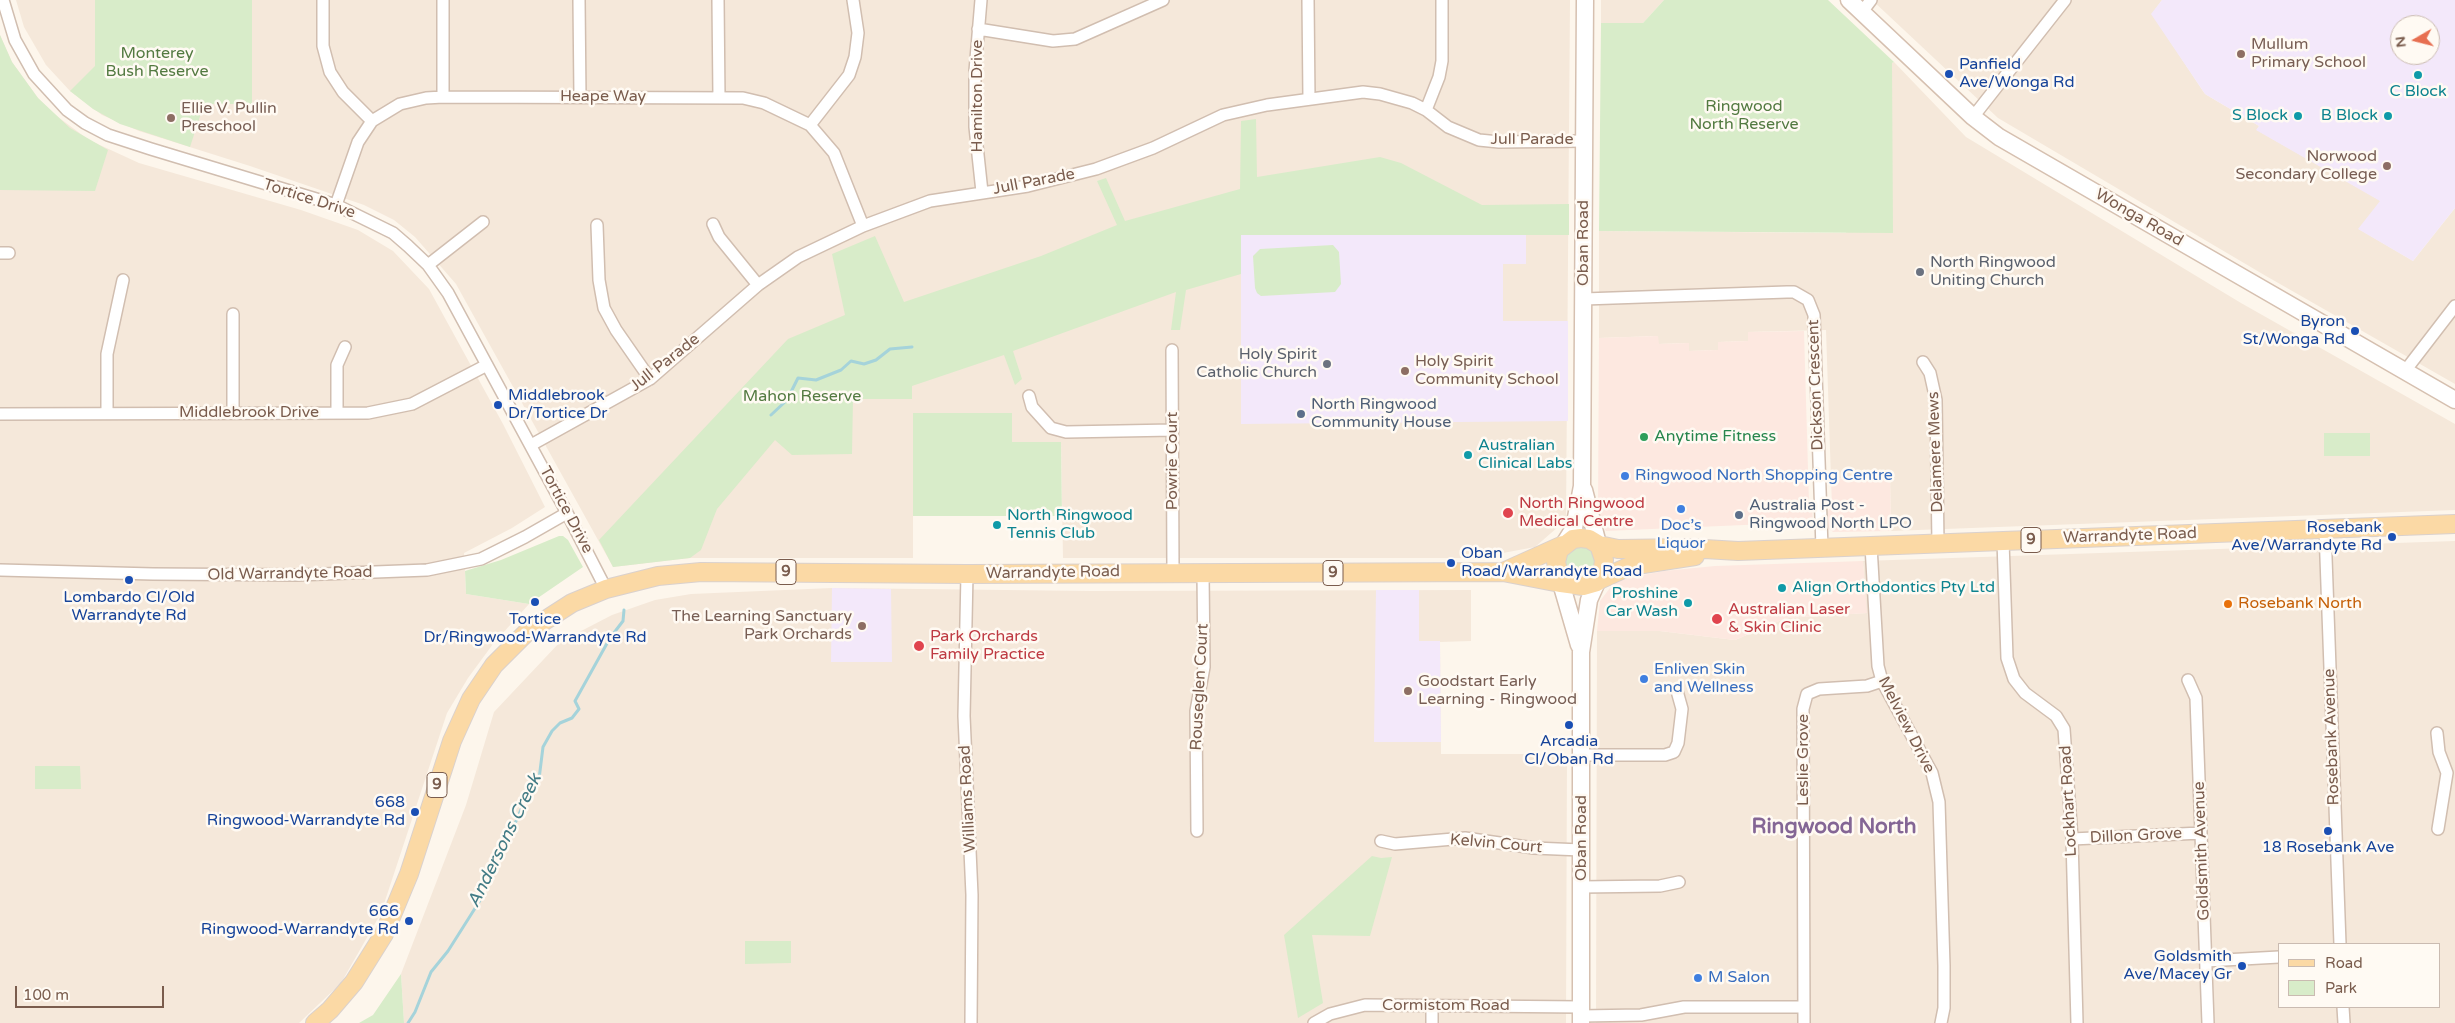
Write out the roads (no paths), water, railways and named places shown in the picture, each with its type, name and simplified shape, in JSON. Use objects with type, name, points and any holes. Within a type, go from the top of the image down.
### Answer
[{"type":"main road","name":"Oban Road","points":[[1563,545],[1574,528],[1582,486],[1585,0]]},
{"type":"main road","name":"Wonga Road","points":[[1849,0],[1866,6],[1973,117],[1999,137],[2455,400]]},
{"type":"main road","name":"Oban Road","points":[[1582,486],[1599,545]]},
{"type":"main road","name":"Warrandyte Road","points":[[1599,545],[1618,549],[1688,548],[1715,551],[2455,524]]},
{"type":"main road","name":"9","points":[[1563,545],[1581,538],[1599,545]]},
{"type":"main road","name":"Warrandyte Road","points":[[1503,572],[1563,545]]},
{"type":"main road","points":[[1561,583],[1556,562],[1563,545]]},
{"type":"main road","points":[[1597,582],[1604,568],[1603,553],[1599,545]]},
{"type":"main road","name":"Warrandyte Road","points":[[1597,582],[1630,566],[1687,558],[1715,551]]},
{"type":"main road","name":"Warrandyte Road","points":[[606,588],[658,576],[701,572],[967,574],[1503,572],[1561,583]]},
{"type":"main road","name":"Oban Road","points":[[1581,1015],[1581,652],[1589,600],[1597,582]]},
{"type":"main road","name":"9","points":[[1561,583],[1583,586],[1597,582]]},
{"type":"main road","name":"Oban Road","points":[[1561,583],[1581,652]]},
{"type":"main road","name":"9","points":[[315,1023],[330,1010],[354,982],[384,934],[409,874],[452,740],[476,692],[494,665],[527,632],[572,603],[606,588]]},
{"type":"street","name":"Tortice Drive","points":[[3,0],[15,40],[34,74],[67,110],[85,123],[108,135],[336,205],[393,233],[428,265],[448,293],[606,588]]},
{"type":"street","points":[[323,0],[323,46],[330,72],[343,92],[372,120]]},
{"type":"street","points":[[443,0],[443,97]]},
{"type":"street","points":[[580,0],[580,97]]},
{"type":"street","points":[[718,0],[719,98]]},
{"type":"street","points":[[810,125],[849,75],[856,56],[858,33],[853,0]]},
{"type":"street","name":"Hamilton Drive","points":[[981,0],[975,71],[975,127],[982,192]]},
{"type":"street","points":[[978,29],[1053,41],[1075,39],[1163,0]]},
{"type":"street","points":[[1308,0],[1309,99]]},
{"type":"street","points":[[1426,110],[1441,69],[1442,0]]},
{"type":"street","points":[[1973,117],[2065,0]]},
{"type":"street","name":"Jull Parade","points":[[531,445],[650,379],[758,285],[798,257],[863,226],[930,202],[1028,186],[1087,172],[1153,148],[1223,115],[1309,99],[1363,92],[1396,97],[1426,110],[1448,127],[1479,140],[1499,142],[1584,141]]},
{"type":"street","name":"Heape Way","points":[[336,205],[358,142],[372,120],[400,104],[426,98],[443,97],[742,98],[764,103],[810,125],[834,153],[863,226]]},
{"type":"street","points":[[428,265],[483,222]]},
{"type":"street","points":[[713,224],[719,237],[758,285]]},
{"type":"street","points":[[597,225],[599,280],[604,308],[616,330],[650,379]]},
{"type":"street","points":[[107,413],[107,354],[123,280]]},
{"type":"street","name":"Dickson Crescent","points":[[1584,299],[1794,292],[1808,300],[1814,315],[1822,548]]},
{"type":"street","points":[[2405,371],[2455,306]]},
{"type":"street","points":[[233,314],[233,413]]},
{"type":"street","points":[[337,412],[337,365],[345,347]]},
{"type":"street","name":"Powrie Court","points":[[1172,350],[1173,572]]},
{"type":"street","name":"Delamere Mews","points":[[1923,362],[1932,379],[1936,400],[1938,544]]},
{"type":"street","name":"Middlebrook Drive","points":[[0,414],[368,412],[412,404],[487,365]]},
{"type":"street","points":[[1029,396],[1032,407],[1051,428],[1066,432],[1173,430]]},
{"type":"street","name":"Old Warrandyte Road","points":[[0,570],[280,575],[427,570],[481,559],[567,513]]},
{"type":"street","name":"Rosebank Avenue","points":[[2325,530],[2340,943]]},
{"type":"street","name":"Lockhart Road","points":[[2003,541],[2007,658],[2014,679],[2025,694],[2056,716],[2064,729],[2072,838],[2077,1023]]},
{"type":"street","name":"Melview Drive","points":[[1871,546],[1878,666],[1882,681],[1932,773],[1939,802],[1944,966],[1944,1008],[1941,1023]]},
{"type":"street","name":"Rouseglen Court","points":[[1197,830],[1196,711],[1204,667],[1203,573]]},
{"type":"street","name":"Williams Road","points":[[967,574],[964,716],[972,895],[971,1023]]},
{"type":"street","name":"Goldsmith Avenue","points":[[2188,680],[2196,698],[2208,1023]]},
{"type":"street","name":"Leslie Grove","points":[[1804,1023],[1803,709],[1807,694],[1819,689],[1868,686],[1882,681]]},
{"type":"street","points":[[1582,755],[1665,755],[1674,752],[1678,743],[1682,709],[1677,691]]},
{"type":"street","points":[[2437,733],[2439,752],[2451,772],[2443,788],[2438,829]]},
{"type":"street","name":"Dillon Grove","points":[[2072,838],[2201,833]]},
{"type":"street","name":"Kelvin Court","points":[[1381,841],[1396,844],[1465,838],[1534,848],[1581,850]]},
{"type":"street","points":[[1581,887],[1660,886],[1679,882]]},
{"type":"street","points":[[2206,961],[2278,957]]},
{"type":"street","name":"Cormistom Road","points":[[1314,1023],[1330,1014],[1365,1005],[1432,1006],[1581,1015],[1641,1015],[1684,1007],[1804,1007]]},
{"type":"street","points":[[1432,1006],[1432,1023]]},
{"type":"street","points":[[2343,1008],[2344,1023]]},
{"type":"waterway","name":"Andersons Creek","points":[[771,415],[787,400],[798,378],[816,380],[841,370],[851,361],[864,364],[876,360],[890,349],[912,347]]},
{"type":"waterway","name":"Andersons Creek","points":[[408,1023],[415,1012],[431,972],[448,951],[479,902],[496,868],[531,786],[539,779],[543,747],[552,731],[560,723],[572,718],[579,709],[575,701],[610,638],[623,621],[624,610]]},
{"type":"place","name":"Mullum Primary School","points":[[2241,54]]},
{"type":"place","name":"Panfield Ave/Wonga Rd","points":[[1949,74]]},
{"type":"place","name":"C Block","points":[[2418,75]]},
{"type":"place","name":"S Block","points":[[2298,116]]},
{"type":"place","name":"B Block","points":[[2388,116]]},
{"type":"place","name":"Ellie V. Pullin Preschool","points":[[171,118]]},
{"type":"place","name":"Norwood Secondary College","points":[[2387,166]]},
{"type":"place","name":"North Ringwood Uniting Church","points":[[1920,272]]},
{"type":"place","name":"Byron St/Wonga Rd","points":[[2355,331]]},
{"type":"place","name":"Holy Spirit Catholic Church","points":[[1327,364]]},
{"type":"place","name":"Holy Spirit Community School","points":[[1405,371]]},
{"type":"place","name":"Middlebrook Dr/Tortice Dr","points":[[498,405]]},
{"type":"place","name":"North Ringwood Community House","points":[[1301,414]]},
{"type":"place","name":"Anytime Fitness","points":[[1644,437]]},
{"type":"place","name":"Australian Clinical Labs","points":[[1468,455]]},
{"type":"place","name":"Ringwood North Shopping Centre","points":[[1625,476]]},
{"type":"place","name":"Doc’s Liquor","points":[[1681,509]]},
{"type":"place","name":"North Ringwood Medical Centre","points":[[1508,513]]},
{"type":"place","name":"Australia Post - Ringwood North LPO","points":[[1739,515]]},
{"type":"place","name":"North Ringwood Tennis Club","points":[[997,525]]},
{"type":"place","name":"Rosebank Ave/Warrandyte Rd","points":[[2392,537]]},
{"type":"place","name":"Oban Road/Warrandyte Road","points":[[1451,563]]},
{"type":"place","name":"Lombardo Cl/Old Warrandyte Rd","points":[[129,580]]},
{"type":"place","name":"Align Orthodontics Pty Ltd","points":[[1782,588]]},
{"type":"place","name":"Tortice Dr/Ringwood-Warrandyte Rd","points":[[535,602]]},
{"type":"place","name":"Proshine Car Wash","points":[[1688,603]]},
{"type":"place","name":"Rosebank North","points":[[2228,604]]},
{"type":"place","name":"Australian Laser & Skin Clinic","points":[[1717,619]]},
{"type":"place","name":"The Learning Sanctuary Park Orchards","points":[[862,626]]},
{"type":"place","name":"Park Orchards Family Practice","points":[[919,646]]},
{"type":"place","name":"Enliven Skin and Wellness","points":[[1644,679]]},
{"type":"place","name":"Goodstart Early Learning - Ringwood","points":[[1408,691]]},
{"type":"place","name":"Arcadia Cl/Oban Rd","points":[[1569,725]]},
{"type":"place","name":"668 Ringwood-Warrandyte Rd","points":[[415,812]]},
{"type":"place","name":"18 Rosebank Ave","points":[[2328,831]]},
{"type":"place","name":"666 Ringwood-Warrandyte Rd","points":[[409,921]]},
{"type":"place","name":"Goldsmith Ave/Macey Gr","points":[[2242,966]]},
{"type":"place","name":"M Salon","points":[[1698,978]]},
{"type":"district","name":"Ringwood North","points":[[1834,827]]},
{"type":"park label","name":"Monterey Bush Reserve","points":[[157,63]]},
{"type":"park label","name":"Ringwood North Reserve","points":[[1744,116]]},
{"type":"park label","name":"Mahon Reserve","points":[[802,397]]}]
